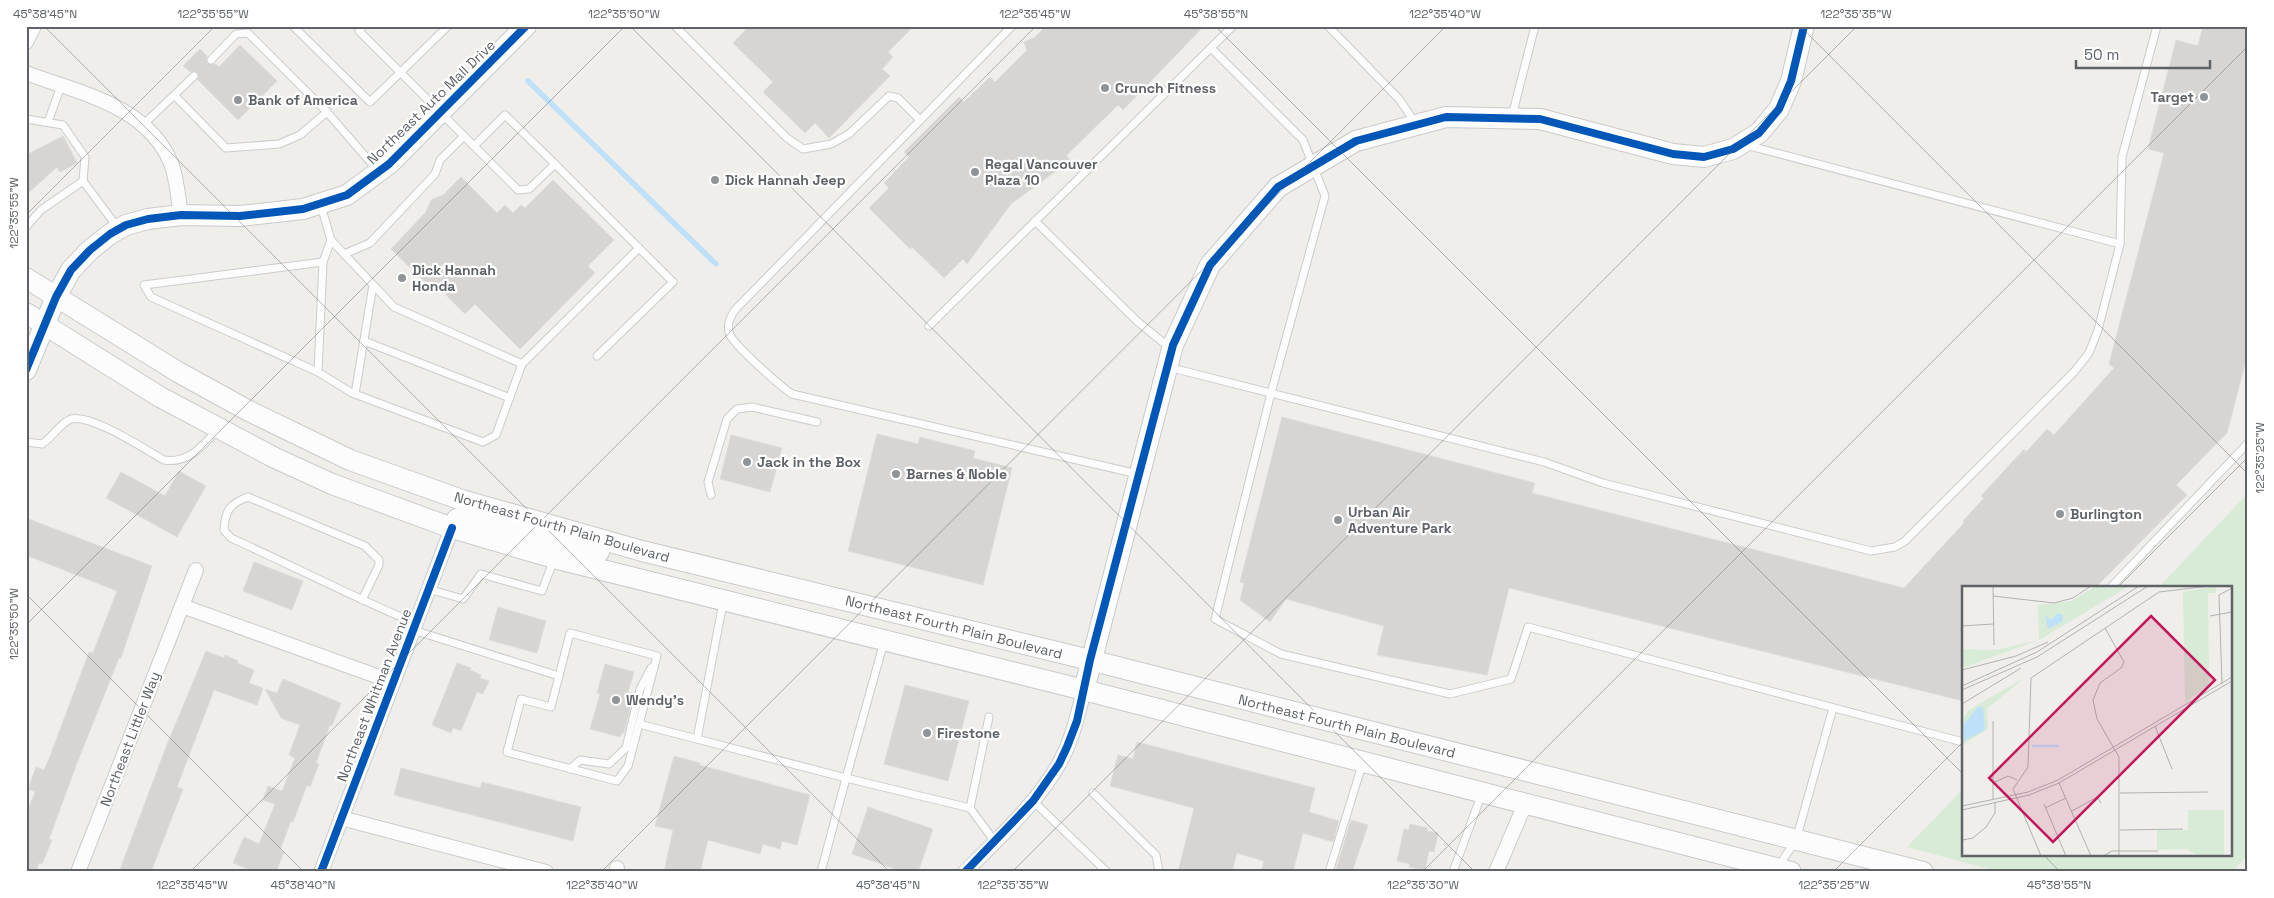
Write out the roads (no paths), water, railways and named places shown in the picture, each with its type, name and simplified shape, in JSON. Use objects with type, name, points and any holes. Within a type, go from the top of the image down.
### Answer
[{"type":"main road","name":"Northeast Auto Mall Drive","points":[[26,370],[56,297],[71,270],[90,250],[119,229],[148,219],[181,215],[240,216],[303,209],[347,195],[378,172],[526,26]]},
{"type":"main road","points":[[1084,690],[1090,660],[1170,358],[1210,265],[1278,188],[1356,141],[1446,117],[1540,119],[1673,154],[1704,157],[1733,149],[1759,133],[1779,109],[1791,81],[1804,26]]},
{"type":"main road","name":"Northeast Fourth Plain Boulevard","points":[[26,278],[183,375],[254,414],[350,460],[462,500],[642,551],[1090,660],[1923,872]]},
{"type":"main road","name":"Northeast Fourth Plain Boulevard","points":[[26,313],[160,397],[218,429],[332,484],[452,528],[554,558],[884,642],[1084,690],[1781,870]]},
{"type":"main road","points":[[452,528],[457,518],[465,517],[620,557],[642,551]]},
{"type":"street","points":[[26,42],[34,26]]},
{"type":"street","points":[[26,73],[119,108],[144,124],[164,148],[172,165],[181,215]]},
{"type":"street","name":"Northeast Whitman Avenue","points":[[320,872],[452,528]]},
{"type":"street","name":"Northeast Littler Way","points":[[78,872],[196,570]]},
{"type":"street","points":[[182,606],[393,682]]},
{"type":"street","points":[[965,872],[1032,801],[1059,764],[1077,721],[1084,690]]},
{"type":"street","points":[[1496,872],[1525,804]]},
{"type":"street","points":[[341,818],[546,872]]},
{"type":"lane","points":[[293,26],[370,102],[448,26]]},
{"type":"lane","points":[[363,26],[359,31],[518,190],[529,189],[555,164]]},
{"type":"lane","points":[[675,26],[787,138],[803,149],[831,144],[849,134],[889,96],[898,98],[920,120]]},
{"type":"lane","points":[[1012,26],[735,310],[729,322],[730,336],[777,384],[792,394],[1139,474]]},
{"type":"lane","points":[[929,326],[1234,26]]},
{"type":"lane","points":[[1328,26],[1399,99],[1416,125]]},
{"type":"lane","points":[[1511,118],[1535,26]]},
{"type":"lane","points":[[1035,221],[1138,322],[1170,358],[1271,393],[1544,462],[1603,483],[1871,551],[1883,551],[1905,541],[2074,372],[2089,353],[2098,330],[2120,244],[2122,157],[2157,26]]},
{"type":"lane","points":[[211,60],[236,34],[248,33],[327,112],[378,172]]},
{"type":"lane","points":[[1211,48],[1303,140],[1325,196],[1271,393],[1215,618],[1281,654],[1450,694],[1511,679],[1528,627],[1962,742]]},
{"type":"lane","points":[[144,124],[194,76]]},
{"type":"lane","points":[[48,122],[61,86]]},
{"type":"lane","points":[[175,96],[226,148],[280,144],[300,135],[327,112]]},
{"type":"lane","points":[[474,146],[505,115],[673,282],[597,356]]},
{"type":"lane","points":[[26,119],[63,125],[85,156],[83,181],[119,229]]},
{"type":"lane","points":[[344,254],[370,243],[435,174],[440,160],[464,136]]},
{"type":"lane","points":[[1742,144],[2120,244]]},
{"type":"lane","points":[[26,227],[41,210],[83,181]]},
{"type":"lane","points":[[320,203],[331,240],[394,307],[522,364]]},
{"type":"lane","points":[[318,372],[323,262],[331,240]]},
{"type":"lane","points":[[323,262],[144,285],[151,297],[318,372],[355,394],[483,442],[496,435],[522,364],[639,248]]},
{"type":"lane","points":[[355,394],[373,285]]},
{"type":"lane","points":[[364,341],[510,398]]},
{"type":"lane","points":[[712,495],[708,482],[724,426],[731,413],[737,409],[752,407],[817,422]]},
{"type":"lane","points":[[26,442],[42,444],[50,440],[70,419],[84,418],[99,424],[164,460],[173,461],[199,451],[218,429]]},
{"type":"lane","points":[[2112,586],[2248,443]]},
{"type":"lane","points":[[362,600],[379,565],[379,560],[365,546],[248,497],[234,503],[227,510],[224,530],[231,538],[414,626],[559,676]]},
{"type":"lane","points":[[428,589],[463,600],[480,574],[542,591],[554,558]]},
{"type":"lane","points":[[697,739],[723,601]]},
{"type":"lane","points":[[570,633],[657,656],[628,766],[617,782],[507,752],[521,699],[551,707],[570,633]]},
{"type":"lane","points":[[821,872],[884,642]]},
{"type":"lane","points":[[570,769],[580,760],[609,764],[626,748],[640,689],[657,656]]},
{"type":"lane","points":[[1781,870],[1796,840],[1833,708]]},
{"type":"lane","points":[[970,808],[989,717]]},
{"type":"lane","points":[[639,724],[970,808],[995,842]]},
{"type":"lane","points":[[1328,872],[1363,762]]},
{"type":"lane","points":[[1093,793],[1156,855],[1159,872]]},
{"type":"lane","points":[[1453,872],[1482,793]]},
{"type":"lane","points":[[1032,801],[1107,872]]},
{"type":"waterway","points":[[528,81],[716,264]]},
{"type":"place","name":"Crunch Fitness","points":[[1105,88]]},
{"type":"place","name":"Target","points":[[2204,97]]},
{"type":"place","name":"Bank of America","points":[[238,100]]},
{"type":"place","name":"Regal Vancouver Plaza 10","points":[[975,172]]},
{"type":"place","name":"Dick Hannah Jeep","points":[[715,180]]},
{"type":"place","name":"Dick Hannah Honda","points":[[402,278]]},
{"type":"place","name":"Jack in the Box","points":[[747,462]]},
{"type":"place","name":"Barnes & Noble","points":[[896,474]]},
{"type":"place","name":"Burlington","points":[[2060,514]]},
{"type":"place","name":"Urban Air Adventure Park","points":[[1338,520]]},
{"type":"place","name":"Wendy's","points":[[616,700]]},
{"type":"place","name":"Firestone","points":[[927,733]]}]
